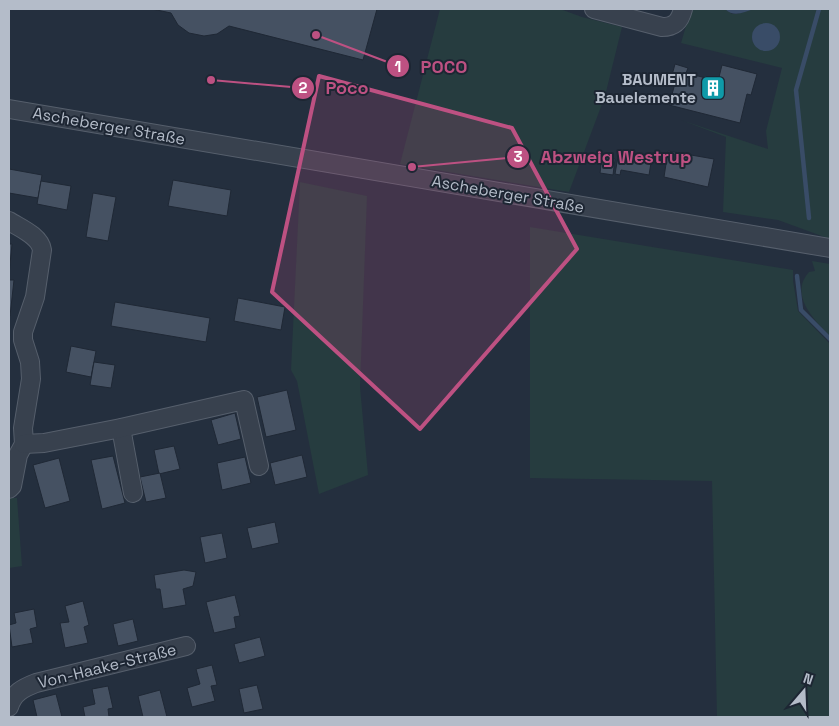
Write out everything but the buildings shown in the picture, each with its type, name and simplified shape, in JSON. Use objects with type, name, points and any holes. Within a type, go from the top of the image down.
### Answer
[{"type":"street","points":[[600,9],[662,27],[676,24],[683,9]]},
{"type":"street","name":"Ascheberger Straße","points":[[9,109],[830,248]]},
{"type":"street","points":[[9,221],[37,239],[41,244],[42,250],[35,297],[23,340],[31,371],[23,428],[24,444],[18,455],[12,486],[9,489]]},
{"type":"street","points":[[24,444],[44,443],[121,428],[244,400],[258,466]]},
{"type":"street","points":[[121,428],[133,493]]},
{"type":"street","name":"Von-Haake-Straße","points":[[9,707],[14,695],[23,688],[36,683],[186,646]]},
{"type":"highlighted area","points":[[319,76],[512,128],[577,249],[420,429],[272,292]]},
{"type":"green space","points":[[440,9],[560,9],[582,17],[622,27],[605,96],[569,192],[400,164]]},
{"type":"green space","points":[[691,9],[725,9],[732,14],[737,14],[754,9],[830,9],[830,239],[778,220],[723,212],[726,137],[681,120],[768,149],[766,131],[782,68],[681,43]],"holes":[[[754,31],[779,36],[777,46],[752,41]]]},
{"type":"green space","points":[[300,182],[367,196],[360,387],[368,475],[319,494],[297,381],[291,370]]},
{"type":"green space","points":[[530,227],[793,270],[798,311],[830,344],[830,717],[717,717],[712,481],[530,478]]},
{"type":"green space","points":[[812,261],[830,264],[830,336],[811,314],[802,297],[803,280],[809,272],[815,271]]},
{"type":"green space","points":[[9,498],[17,498],[22,566],[9,568]]},
{"type":"water","points":[[725,9],[754,9],[735,14]]},
{"type":"water","points":[[766,23],[776,27],[780,37],[776,47],[766,51],[756,47],[752,37],[756,27]]},
{"type":"waterway","points":[[809,218],[796,90],[819,9]]},
{"type":"waterway","points":[[797,276],[801,310],[830,339]]},
{"type":"place","name":"POCO","points":[[316,35]]},
{"type":"place","name":"Poco","points":[[211,80]]},
{"type":"place","name":"BAUMENT Bauelemente","points":[[713,88]]},
{"type":"place","name":"Abzweig Westrup","points":[[412,167]]}]
